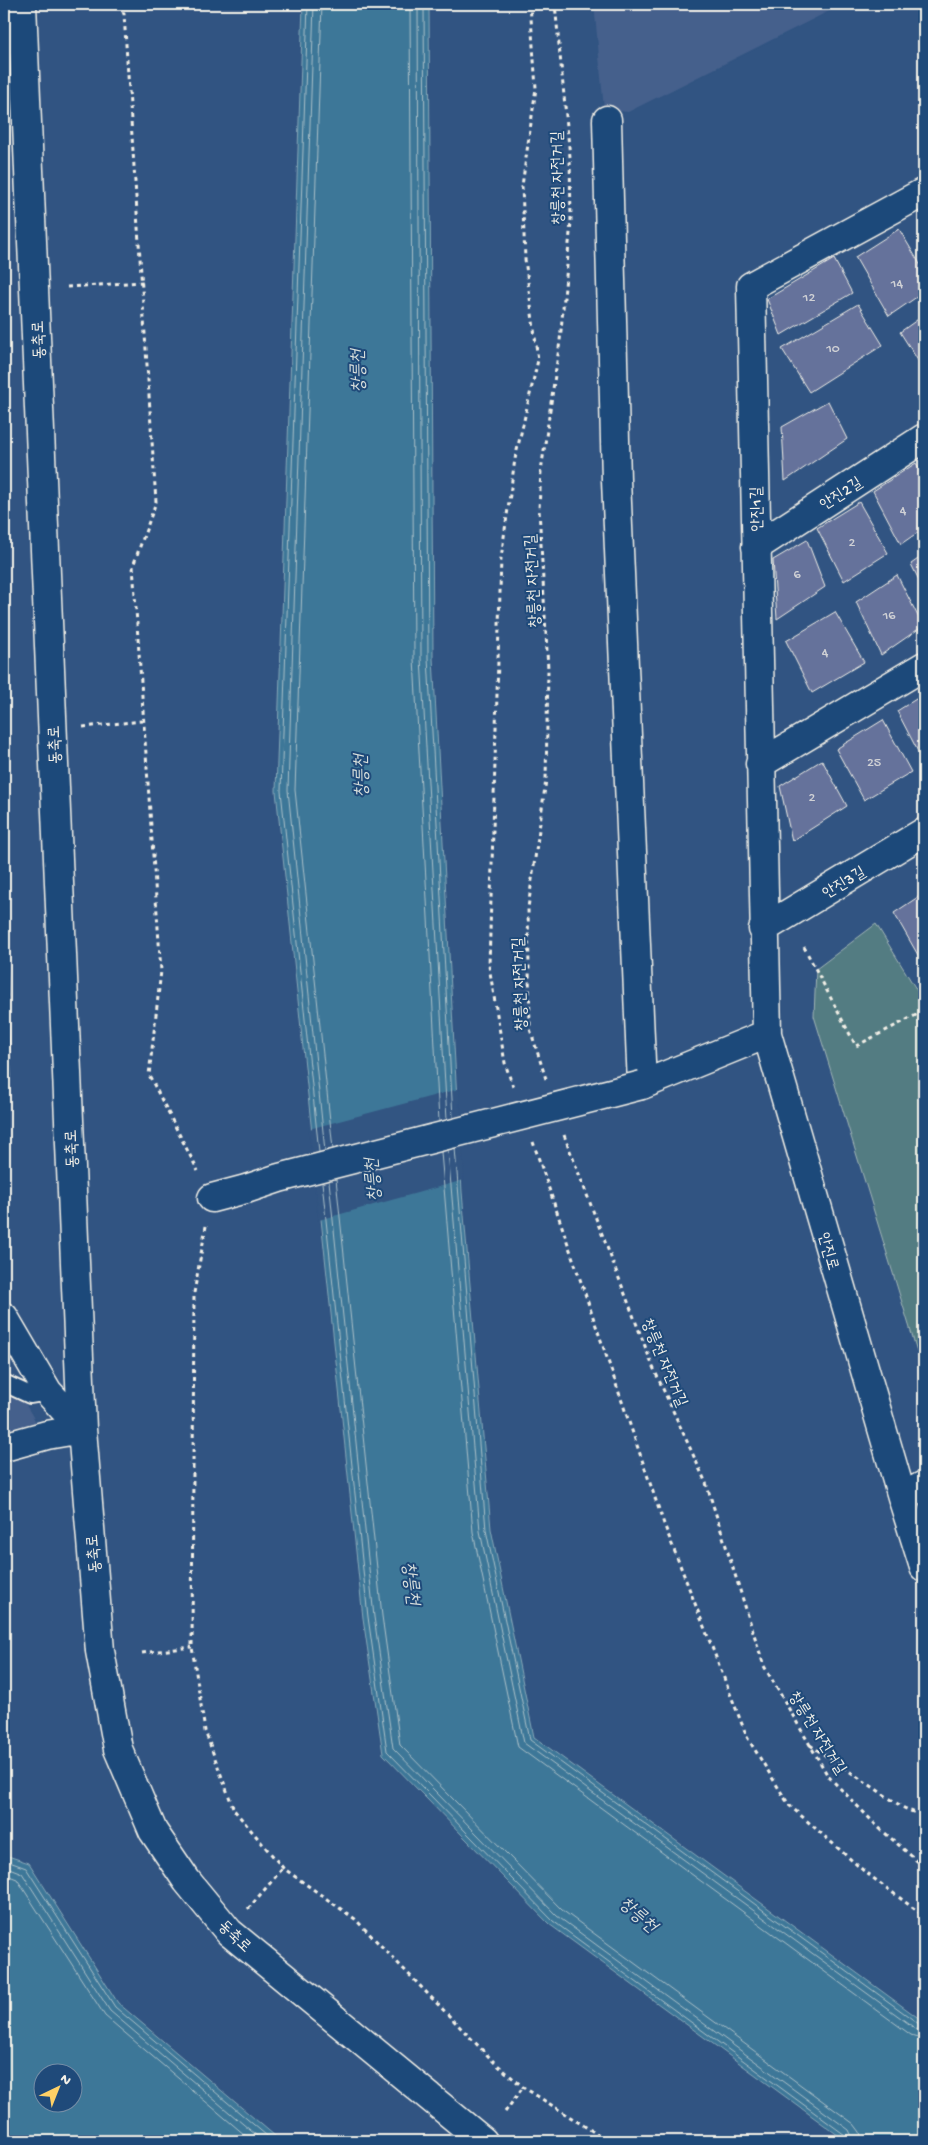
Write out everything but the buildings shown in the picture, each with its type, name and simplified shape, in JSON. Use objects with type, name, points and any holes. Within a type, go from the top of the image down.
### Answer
[{"type":"street","name":"동축로","points":[[22,4],[82,1429],[100,1652],[118,1749],[153,1831],[187,1881],[229,1932],[483,2141]]},
{"type":"street","points":[[606,120],[616,480],[642,1085]]},
{"type":"street","name":"안진1길","points":[[763,929],[751,286],[924,192]]},
{"type":"street","name":"안진2길","points":[[756,547],[924,438]]},
{"type":"street","points":[[760,764],[924,666]]},
{"type":"street","name":"안진3길","points":[[763,929],[924,832]]},
{"type":"street","name":"안진로","points":[[763,929],[766,1034],[913,1491],[924,1567]]},
{"type":"street","points":[[212,1198],[279,1178],[642,1085],[766,1034]]},
{"type":"street","points":[[4,1317],[48,1392],[82,1429]]},
{"type":"street","points":[[4,1446],[82,1429]]},
{"type":"lane","points":[[4,1383],[30,1395],[48,1392]]},
{"type":"path","points":[[120,4],[124,14],[156,502],[133,566],[142,722],[161,971],[149,1075],[212,1198],[194,1293],[192,1647],[205,1730],[234,1810],[284,1868],[355,1919],[494,2062],[522,2086],[608,2141]]},
{"type":"path","points":[[514,1090],[505,1063],[489,966],[501,558],[516,459],[538,360],[525,259],[522,186],[536,88],[530,4]]},
{"type":"path","name":"창릉천 자전거길","points":[[547,1082],[530,1029],[528,908],[546,780],[548,669],[539,508],[560,341],[571,222],[570,157],[555,4]]},
{"type":"path","points":[[67,288],[143,282]]},
{"type":"path","points":[[81,728],[142,722]]},
{"type":"path","points":[[804,946],[856,1046],[920,1013],[924,1015]]},
{"type":"path","name":"창릉천 자전거길","points":[[562,1127],[653,1367],[706,1483],[764,1666],[807,1743],[828,1776],[878,1827],[924,1867]]},
{"type":"path","points":[[530,1134],[664,1524],[747,1737],[790,1805],[865,1872],[924,1916]]},
{"type":"path","points":[[142,1653],[192,1647]]},
{"type":"path","points":[[807,1743],[904,1808],[924,1817]]},
{"type":"path","points":[[248,1909],[284,1868]]},
{"type":"path","points":[[505,2112],[522,2086]]},
{"type":"shaded area","points":[[594,4],[843,4],[628,112],[604,109]]},
{"type":"shaded area","points":[[4,1368],[36,1422],[4,1430]]},
{"type":"green space","points":[[876,924],[924,1002],[924,1359],[920,1361],[814,1016],[816,969]]},
{"type":"water","name":"창릉천","points":[[303,4],[429,4],[433,658],[462,1192],[491,1529],[534,1737],[924,2022],[924,2141],[846,2141],[549,1924],[383,1754],[363,1618],[276,791]]},
{"type":"water","points":[[4,1851],[5,1855],[29,1863],[118,2003],[281,2141],[4,2141]]},
{"type":"pier","points":[[459,1089],[464,1180],[319,1220],[309,1129]]}]
